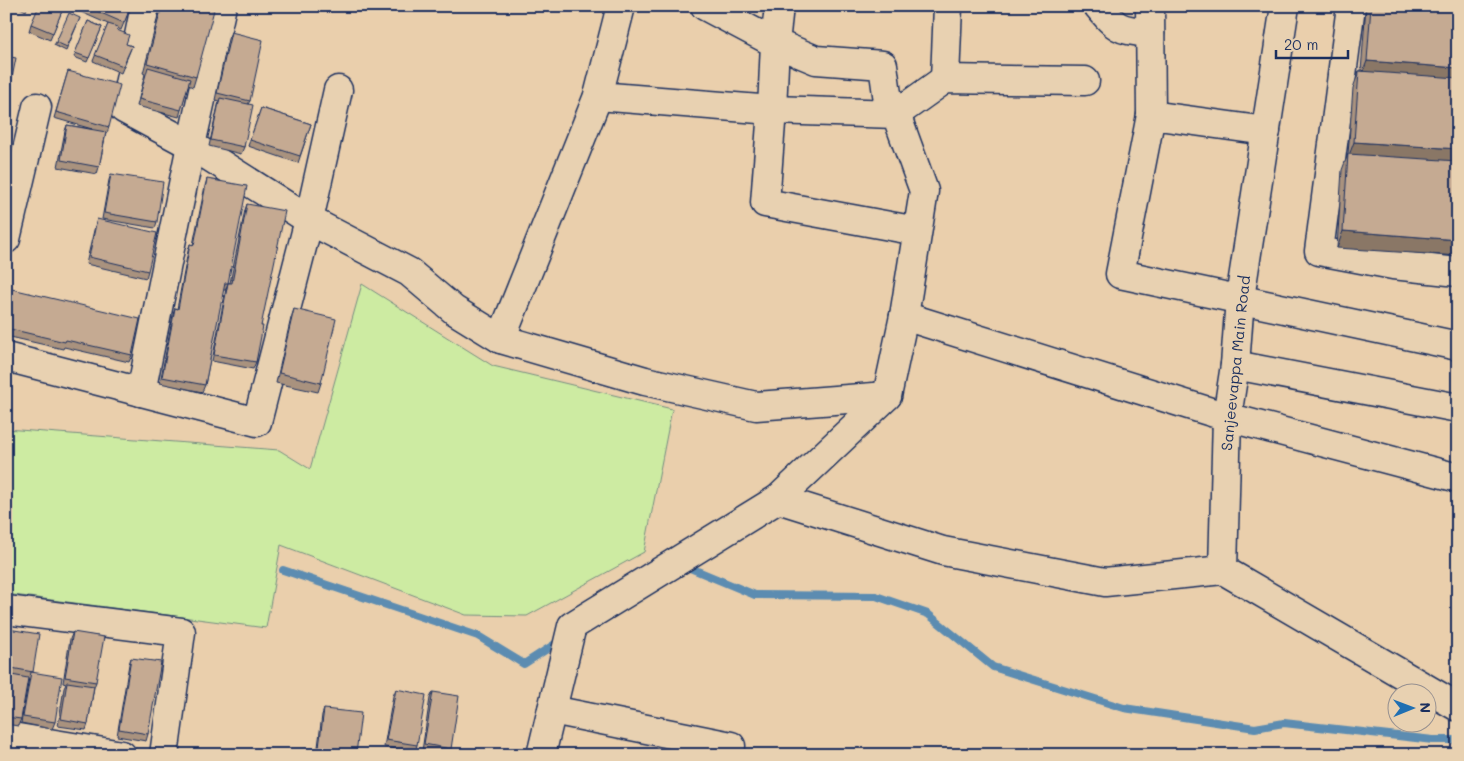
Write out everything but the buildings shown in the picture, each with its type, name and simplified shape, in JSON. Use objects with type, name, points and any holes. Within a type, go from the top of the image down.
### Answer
[{"type":"street","points":[[145,6],[124,109],[191,146],[309,220],[409,272],[454,310],[501,339],[645,381],[756,406],[887,396]]},
{"type":"street","points":[[142,392],[191,146],[222,6]]},
{"type":"street","points":[[501,339],[598,96],[621,6]]},
{"type":"street","points":[[541,755],[569,638],[778,498],[887,396],[904,316],[924,191],[887,94],[883,65],[816,60],[775,43],[705,6]]},
{"type":"street","points":[[779,6],[765,203],[917,231]]},
{"type":"street","points":[[945,80],[948,6]]},
{"type":"street","points":[[1098,6],[1112,24],[1120,29],[1150,20],[1151,115],[1120,274],[1240,298],[1458,346]]},
{"type":"street","name":"Sanjeevappa Main Road","points":[[1223,570],[1227,417],[1235,365],[1240,298],[1285,6]]},
{"type":"street","points":[[1351,6],[1319,251],[1393,265],[1458,272]]},
{"type":"street","points":[[598,96],[772,110],[896,114],[945,80],[1085,81]]},
{"type":"street","points":[[6,357],[257,422],[309,220],[338,90]]},
{"type":"street","points":[[6,239],[37,107]]},
{"type":"street","points":[[1151,115],[1266,131]]},
{"type":"street","points":[[904,316],[1227,417],[1458,478]]},
{"type":"street","points":[[1235,365],[1458,408]]},
{"type":"street","points":[[778,498],[943,551],[1104,582],[1223,570],[1458,707]]},
{"type":"street","points":[[6,610],[181,632],[164,755]]},
{"type":"street","points":[[552,710],[731,746]]},
{"type":"street","points":[[6,736],[122,755]]},
{"type":"green space","points":[[362,284],[493,366],[672,409],[644,552],[527,616],[466,615],[281,545],[266,628],[6,594],[6,429],[279,450],[310,469]]},
{"type":"waterway","points":[[683,565],[755,595],[876,596],[928,614],[993,667],[1124,708],[1255,728],[1284,723],[1433,740],[1458,740]]},
{"type":"waterway","points":[[283,570],[478,636],[524,664],[561,640]]}]
